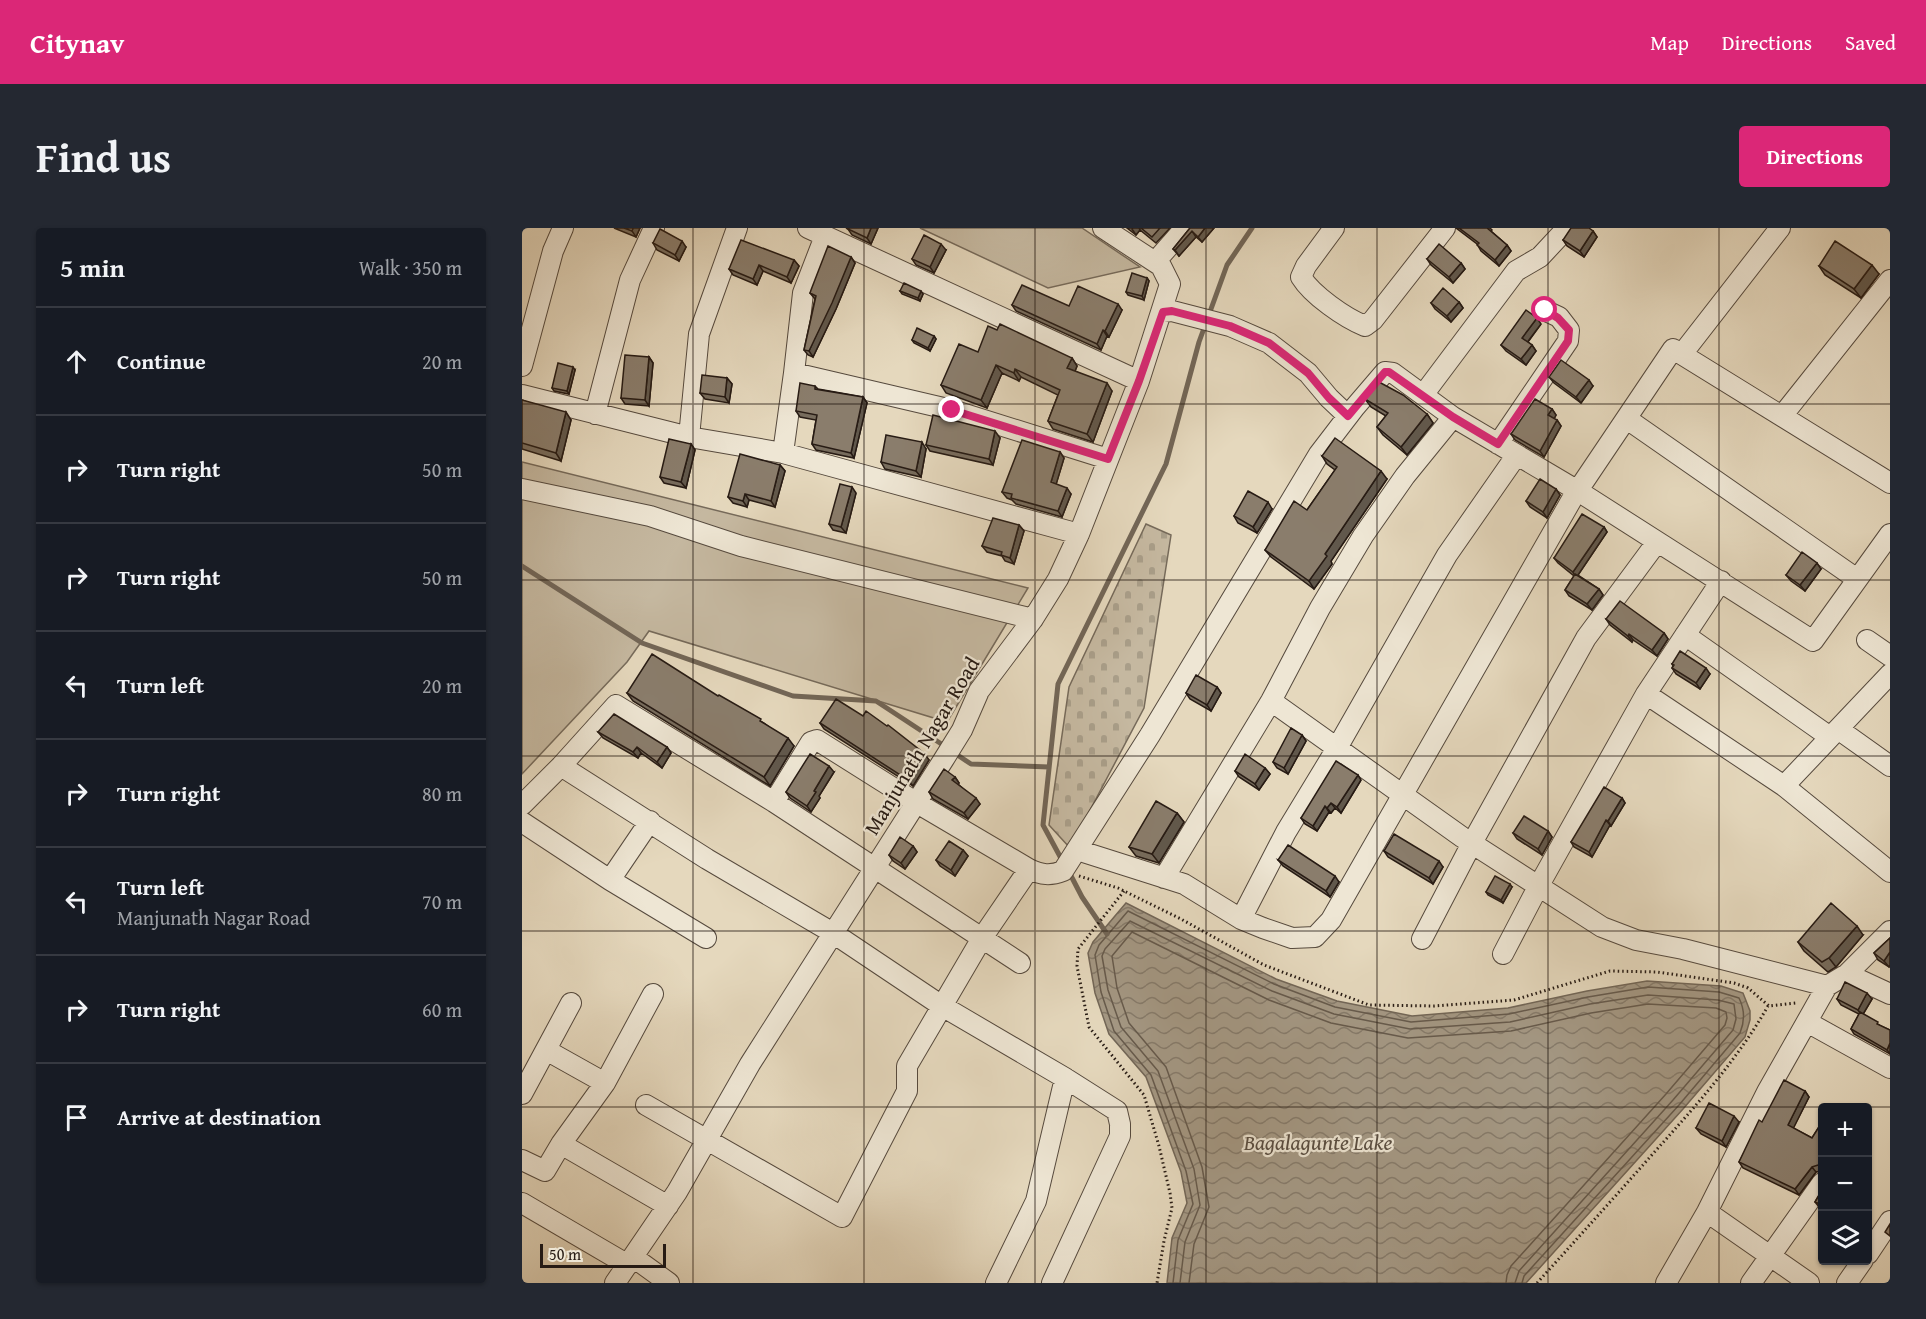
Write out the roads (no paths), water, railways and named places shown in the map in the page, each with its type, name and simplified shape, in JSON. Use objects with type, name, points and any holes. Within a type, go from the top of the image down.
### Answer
[{"type":"street","points":[[522,366],[529,314],[563,228]]},
{"type":"street","points":[[595,414],[630,280],[654,228]]},
{"type":"street","points":[[689,437],[699,334],[737,228]]},
{"type":"street","name":"Manjunath Nagar Road","points":[[615,1283],[668,1206],[750,1064],[962,730],[979,692],[1033,619],[1058,579],[1079,534],[1167,312],[1170,284],[1161,266],[1103,228]]},
{"type":"street","points":[[1155,262],[1185,228]]},
{"type":"street","points":[[1334,228],[1306,266],[1301,277],[1306,286],[1354,322],[1365,327],[1373,320],[1445,228]]},
{"type":"street","points":[[1423,395],[1516,271],[1540,257],[1567,228]]},
{"type":"street","points":[[1682,354],[1780,228]]},
{"type":"street","points":[[783,453],[803,293],[816,232],[1139,381]]},
{"type":"street","points":[[1782,416],[1890,280]]},
{"type":"street","points":[[1498,444],[1568,341],[1569,330],[1558,318],[1545,310]]},
{"type":"street","points":[[1167,312],[1230,326],[1269,343],[1308,373],[1348,416]]},
{"type":"street","points":[[1077,850],[1184,884],[1241,919],[1292,938],[1315,937],[1331,920],[1578,491],[1673,349],[1888,479]]},
{"type":"street","points":[[774,802],[811,742],[817,740],[917,803],[1029,869],[1050,875],[1063,871],[1181,684],[1319,454],[1385,372],[1393,373],[1453,417],[1578,491],[1813,641],[1890,534]]},
{"type":"street","points":[[794,373],[952,410],[1108,459]]},
{"type":"street","points":[[522,395],[689,437],[783,453],[1079,534]]},
{"type":"street","points":[[1164,878],[1271,701],[1320,608],[1363,536],[1405,476],[1453,417]]},
{"type":"street","points":[[1627,420],[1857,579]]},
{"type":"street","points":[[1241,919],[1286,832],[1337,748],[1447,555],[1516,456]]},
{"type":"street","points":[[522,489],[650,516],[741,546],[1033,619]]},
{"type":"street","points":[[1422,939],[1472,843],[1586,638],[1657,542]]},
{"type":"street","points":[[1503,954],[1646,694],[1721,581]]},
{"type":"street","points":[[1685,635],[1834,733],[1890,766]]},
{"type":"street","points":[[1867,640],[1890,656]]},
{"type":"street","points":[[1785,786],[1890,674]]},
{"type":"street","points":[[1646,694],[1785,786],[1890,872]]},
{"type":"street","points":[[1271,701],[1472,843],[1602,927],[1636,940],[1683,949],[1823,993]]},
{"type":"street","points":[[522,805],[616,705],[876,867],[1020,963]]},
{"type":"street","points":[[561,766],[650,821],[707,860],[833,933],[942,1006],[1117,1111],[1120,1136],[1052,1283]]},
{"type":"street","points":[[610,880],[650,821]]},
{"type":"street","points":[[522,822],[610,880],[706,938]]},
{"type":"street","points":[[646,1105],[842,1217],[908,1091],[907,1066],[982,938],[1029,869]]},
{"type":"street","points":[[1666,1283],[1707,1212],[1767,1092],[1823,993],[1847,974],[1890,932]]},
{"type":"street","points":[[1847,974],[1890,994]]},
{"type":"street","points":[[522,1160],[545,1171],[561,1144],[605,1083],[653,994]]},
{"type":"street","points":[[522,1094],[571,1003]]},
{"type":"street","points":[[1807,1022],[1890,1068]]},
{"type":"street","points":[[546,1050],[605,1083]]},
{"type":"street","points":[[996,1283],[1036,1201],[1065,1078]]},
{"type":"street","points":[[561,1144],[668,1206]]},
{"type":"street","points":[[1751,1283],[1772,1257],[1818,1189]]},
{"type":"street","points":[[522,1203],[669,1283]]},
{"type":"street","points":[[1707,1212],[1809,1283]]},
{"type":"street","points":[[1872,1248],[1890,1221]]},
{"type":"street","points":[[1847,1283],[1860,1265]]},
{"type":"water","name":"Bagalagunte Lake","points":[[1126,903],[1276,979],[1337,1001],[1412,1016],[1508,1008],[1647,981],[1721,986],[1743,993],[1750,1011],[1750,1020],[1745,1037],[1526,1283],[1167,1283],[1172,1238],[1187,1203],[1181,1172],[1146,1077],[1109,1034],[1095,993],[1088,953],[1093,942]]},
{"type":"waterway","points":[[1063,862],[1043,825],[1058,684],[1166,464],[1199,342],[1227,265],[1252,228]]},
{"type":"waterway","points":[[522,566],[642,643],[793,696],[876,701],[946,747]]},
{"type":"waterway","points":[[953,752],[971,764],[1049,767]]},
{"type":"waterway","points":[[1068,870],[1082,897],[1107,934]]}]
